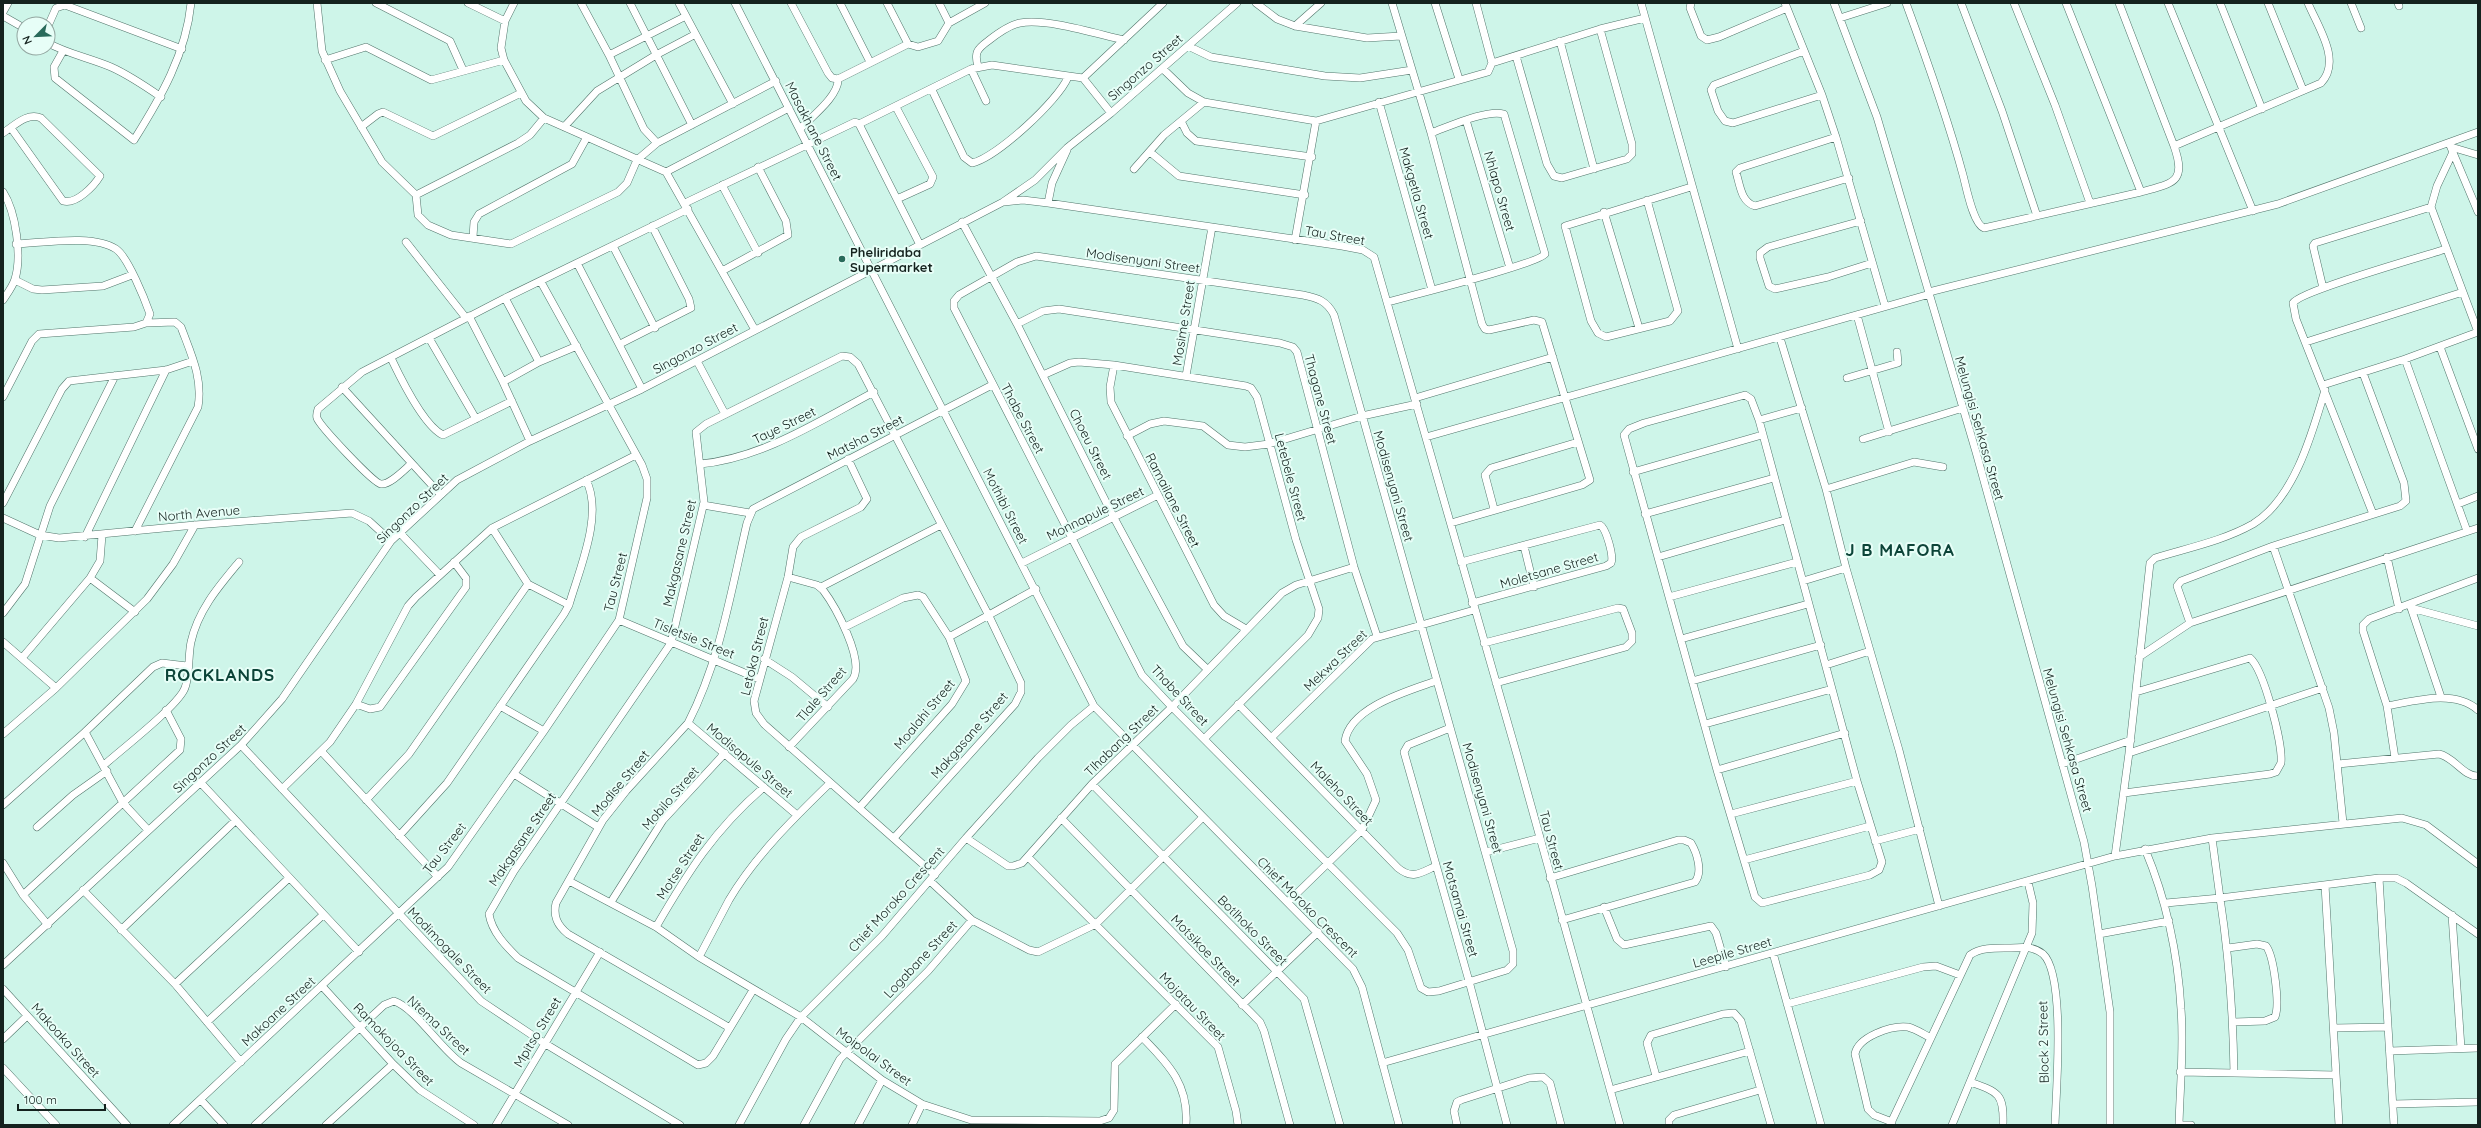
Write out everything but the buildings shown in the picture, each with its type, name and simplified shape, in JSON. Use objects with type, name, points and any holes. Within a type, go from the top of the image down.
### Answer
[{"type":"street","points":[[3,12],[8,3]]},
{"type":"street","points":[[63,51],[54,67],[54,78],[134,140],[161,97],[182,49],[187,32],[191,3]]},
{"type":"street","points":[[317,3],[321,46],[325,60],[382,162],[416,195],[418,215],[428,225],[458,236],[474,237],[498,244],[511,244],[622,189],[637,160],[657,143],[776,81]]},
{"type":"street","points":[[376,3],[450,41],[463,70]]},
{"type":"street","points":[[468,3],[505,21]]},
{"type":"street","points":[[514,3],[505,21],[501,43],[504,60],[521,93],[530,106],[544,118],[666,172],[755,330]]},
{"type":"street","points":[[581,3],[609,54],[618,78],[644,129],[657,143]]},
{"type":"street","points":[[630,3],[645,36],[692,126]]},
{"type":"street","points":[[679,3],[694,35],[733,104]]},
{"type":"street","name":"Masakhane Street","points":[[736,3],[871,269]]},
{"type":"street","points":[[791,3],[828,73],[832,78],[838,79],[908,44],[918,47],[933,44],[943,36],[950,23],[985,3]]},
{"type":"street","points":[[840,3],[870,62]]},
{"type":"street","points":[[888,3],[908,44]]},
{"type":"street","points":[[939,3],[950,23]]},
{"type":"street","points":[[411,464],[383,484],[372,479],[317,418],[318,409],[342,387],[362,372],[505,298],[541,282],[652,226],[758,166],[849,124],[855,122],[859,124],[975,68],[992,65],[1083,78],[1162,3]]},
{"type":"street","name":"Singonzo Street","points":[[3,965],[241,745],[282,699],[391,541],[440,494],[457,480],[530,442],[697,361],[871,269],[1003,202],[1035,180],[1067,148],[1111,113],[1237,3]]},
{"type":"street","points":[[1256,3],[1277,19],[1295,26],[1367,38],[1401,36]]},
{"type":"street","points":[[1295,26],[1321,3]]},
{"type":"street","points":[[1392,3],[1431,133],[1485,329],[1494,329],[1539,320],[1544,324],[1564,398],[1589,476],[1588,483],[1494,509],[1451,523]]},
{"type":"street","points":[[1435,3],[1458,79]]},
{"type":"street","points":[[1163,68],[1188,93],[1204,102],[1316,121],[1418,90],[1485,73],[1490,69],[1492,63],[1476,3]]},
{"type":"street","points":[[1641,3],[1691,187],[1738,350]]},
{"type":"street","points":[[1691,3],[1690,8],[1701,36],[1707,40],[1718,37],[1786,6],[1822,94],[1849,178],[1885,306]]},
{"type":"street","name":"Melungisi Sehkasa Street","points":[[1834,3],[1877,117],[1963,408],[2062,764],[2088,865],[2111,1020],[2110,1125]]},
{"type":"street","points":[[1840,18],[1887,3]]},
{"type":"street","points":[[1906,3],[1947,117],[1971,203],[1979,225],[1984,228],[2142,192],[2165,185],[2175,179],[2181,166],[2119,3]]},
{"type":"street","points":[[1961,3],[2002,111],[2037,216]]},
{"type":"street","points":[[2014,3],[2056,105],[2090,203]]},
{"type":"street","points":[[2066,3],[2142,192]]},
{"type":"street","points":[[2168,3],[2253,211]]},
{"type":"street","points":[[2220,3],[2262,109]]},
{"type":"street","points":[[2268,3],[2303,90]]},
{"type":"street","points":[[2174,146],[2321,83],[2330,68],[2327,48],[2308,3]]},
{"type":"street","points":[[2351,3],[2361,28]]},
{"type":"street","points":[[52,16],[56,8],[65,5],[182,49]]},
{"type":"street","points":[[3,16],[16,23]]},
{"type":"street","points":[[609,54],[686,16]]},
{"type":"street","points":[[1492,63],[1600,29],[1646,18]]},
{"type":"street","points":[[986,101],[975,68],[978,48],[1009,27],[1020,23],[1046,24],[1124,40]]},
{"type":"street","points":[[1516,56],[1549,170],[1554,176],[1562,178],[1627,159],[1633,152],[1600,29]]},
{"type":"street","points":[[564,127],[591,96],[656,55],[694,35]]},
{"type":"street","points":[[1560,41],[1594,169]]},
{"type":"street","points":[[1188,46],[1211,57],[1325,76],[1360,78],[1412,70]]},
{"type":"street","points":[[56,47],[110,67],[131,77],[161,97]]},
{"type":"street","points":[[325,60],[366,47],[431,80],[504,60]]},
{"type":"street","points":[[1804,51],[1714,85],[1711,90],[1718,112],[1725,121],[1733,123],[1822,94]]},
{"type":"street","points":[[932,90],[964,157],[972,163],[1005,144],[1060,91],[1068,77]]},
{"type":"street","points":[[1083,78],[1111,113]]},
{"type":"street","points":[[800,129],[833,96],[838,85],[838,79]]},
{"type":"street","points":[[362,127],[378,114],[383,112],[433,136],[521,93]]},
{"type":"street","points":[[1134,169],[1181,121],[1204,102]]},
{"type":"street","name":"Makgetla Street","points":[[1379,102],[1432,290]]},
{"type":"street","points":[[896,107],[933,177],[930,184],[897,199]]},
{"type":"street","points":[[666,172],[789,108]]},
{"type":"street","points":[[1388,302],[1472,280],[1540,259],[1545,252],[1505,116],[1496,114],[1466,120],[1431,133]]},
{"type":"street","points":[[3,134],[11,128],[27,117],[36,116],[41,118],[100,176],[96,183],[90,190],[71,201],[63,201],[11,128]]},
{"type":"street","points":[[416,195],[518,143],[530,135],[544,118]]},
{"type":"street","name":"Nhlapo Street","points":[[1466,120],[1510,268]]},
{"type":"street","points":[[1181,121],[1187,133],[1196,141],[1312,157]]},
{"type":"street","points":[[1296,240],[1312,157],[1316,121]]},
{"type":"street","points":[[859,124],[920,245]]},
{"type":"street","points":[[1426,437],[1780,338],[1929,293],[2253,211],[2451,147],[2478,132]]},
{"type":"street","points":[[474,237],[474,222],[479,214],[572,164],[587,137]]},
{"type":"street","points":[[1836,137],[1758,161],[1738,169],[1736,172],[1742,195],[1746,202],[1755,206],[1849,178]]},
{"type":"street","points":[[2451,147],[2478,155]]},
{"type":"street","points":[[2324,388],[2363,372],[2440,347],[2478,332],[2431,207],[2451,147]]},
{"type":"street","points":[[2451,147],[2478,212]]},
{"type":"street","name":"Singonzo Street","points":[[1003,202],[1023,200],[1048,203],[1052,183],[1067,148]]},
{"type":"street","points":[[1150,152],[1174,174],[1185,178],[1305,195]]},
{"type":"street","points":[[722,271],[784,239],[789,231],[758,166]]},
{"type":"street","points":[[722,185],[758,252]]},
{"type":"street","points":[[1647,200],[1678,311],[1670,321],[1606,337],[1595,330],[1589,315],[1564,228],[1568,224],[1604,212],[1691,187]]},
{"type":"street","points":[[3,192],[14,216],[16,244],[15,280],[3,300]]},
{"type":"street","name":"Tau Street","points":[[1048,203],[1363,250],[1372,254],[1376,261],[1451,523],[1473,606],[1540,838],[1620,1125]]},
{"type":"street","points":[[2324,288],[2313,249],[2315,244],[2431,207]]},
{"type":"street","points":[[1604,212],[1639,328]]},
{"type":"street","points":[[1861,221],[1768,247],[1760,253],[1760,258],[1769,286],[1775,289],[1828,277],[1872,263]]},
{"type":"street","name":"Choeu Street","points":[[962,222],[1017,324],[1114,516],[1183,646],[1207,669]]},
{"type":"street","points":[[620,344],[690,310],[691,305],[652,226]]},
{"type":"street","name":"Mosime Street","points":[[1186,376],[1212,227]]},
{"type":"street","points":[[406,242],[468,317],[503,382],[530,442]]},
{"type":"street","points":[[16,244],[100,243],[120,253],[150,314],[146,323]]},
{"type":"street","points":[[613,246],[655,328]]},
{"type":"street","points":[[2373,514],[2296,319],[2293,303],[2296,299],[2324,288],[2446,249]]},
{"type":"street","name":"Modisenyani Street","points":[[992,278],[1017,262],[1036,256],[1309,297],[1324,302],[1334,315],[1513,951],[1513,964],[1506,970],[1470,981]]},
{"type":"street","points":[[577,263],[642,389]]},
{"type":"street","name":"Mothibi Street","points":[[871,269],[1036,589],[1094,706],[1132,745]]},
{"type":"street","points":[[15,280],[33,289],[42,290],[103,286],[132,275]]},
{"type":"street","name":"Thabe Street","points":[[992,278],[959,295],[954,301],[954,308],[992,385],[1142,675],[1326,863],[1397,933],[1408,950],[1421,988],[1432,992],[1470,981]]},
{"type":"street","name":"Tau Street","points":[[399,915],[438,878],[514,774],[619,620],[648,498],[647,479],[636,455],[541,282]]},
{"type":"street","points":[[2306,342],[2463,292]]},
{"type":"street","points":[[505,298],[539,362]]},
{"type":"street","name":"Thagane Street","points":[[1017,324],[1053,308],[1194,329],[1280,343],[1293,347],[1296,352],[1354,566],[1377,636]]},
{"type":"street","points":[[1857,315],[1889,432]]},
{"type":"street","points":[[3,397],[32,341],[39,334],[134,327],[146,323],[170,322],[179,324],[200,384],[198,407],[135,531]]},
{"type":"street","points":[[429,338],[476,419]]},
{"type":"street","points":[[1780,338],[1826,489],[1846,568],[1920,829],[1939,906]]},
{"type":"street","points":[[503,382],[539,362],[577,346]]},
{"type":"street","points":[[2440,347],[2478,449]]},
{"type":"street","points":[[1847,378],[1898,363],[1897,352]]},
{"type":"street","name":"Makgasane Street","points":[[754,990],[710,1060],[698,1065],[574,993],[518,958],[499,937],[492,926],[489,914],[510,877],[671,643],[703,505],[696,432],[725,414],[842,356],[850,357],[858,364],[874,392],[989,616],[1019,677],[1021,686],[1019,697],[894,838]]},
{"type":"street","points":[[391,358],[408,392],[441,434],[447,435],[512,401]]},
{"type":"street","points":[[1127,436],[1150,424],[1164,421],[1207,427],[1228,444],[1237,448],[1269,444],[1416,401],[1553,358]]},
{"type":"street","points":[[2405,359],[2467,531]]},
{"type":"street","points":[[3,503],[66,383],[74,379],[166,370],[193,361]]},
{"type":"street","points":[[697,361],[725,414]]},
{"type":"street","name":"Letebele Street","points":[[1043,376],[1074,363],[1114,365],[1251,388],[1260,404],[1269,444],[1309,581],[1319,609],[1318,618],[1314,628],[1204,738]]},
{"type":"street","name":"Ramailane Street","points":[[1114,365],[1109,395],[1127,436],[1214,604],[1224,616],[1246,629]]},
{"type":"street","points":[[86,537],[166,370]]},
{"type":"street","points":[[2190,623],[2178,592],[2178,583],[2273,546],[2404,504],[2407,495],[2363,372]]},
{"type":"street","points":[[3,614],[25,584],[50,506],[115,376]]},
{"type":"street","name":"Matsha Street","points":[[750,513],[763,503],[992,385]]},
{"type":"street","points":[[342,387],[440,494]]},
{"type":"street","points":[[2115,856],[2131,740],[2139,657],[2152,561],[2240,530],[2252,524],[2274,506],[2295,472],[2312,434],[2324,388]]},
{"type":"street","name":"Taye Street","points":[[700,464],[732,460],[762,450],[874,392]]},
{"type":"street","points":[[1745,395],[1753,404],[1759,420],[1857,781],[1882,862],[1879,870],[1762,903],[1756,899],[1717,770],[1633,472],[1624,435],[1629,429],[1745,395]]},
{"type":"street","points":[[1759,420],[1802,408]]},
{"type":"street","points":[[1864,439],[1963,408]]},
{"type":"street","points":[[1633,472],[1762,435]]},
{"type":"street","points":[[1494,509],[1486,477],[1488,470],[1495,466],[1578,442]]},
{"type":"street","points":[[282,789],[322,752],[356,704],[408,606],[454,562],[492,528],[636,455]]},
{"type":"street","name":"Letoka Street","points":[[848,459],[866,492],[866,502],[797,540],[793,547],[788,577],[764,659],[754,701],[756,713],[789,747],[894,838],[972,920]]},
{"type":"street","points":[[1826,489],[1914,462],[1943,467]]},
{"type":"street","points":[[1645,514],[1774,478]]},
{"type":"street","points":[[399,836],[447,783],[569,605],[593,518],[592,491],[586,480]]},
{"type":"street","name":"Monnapule Street","points":[[1022,562],[1158,495]]},
{"type":"street","points":[[2458,504],[2478,496]]},
{"type":"street","points":[[703,505],[750,513]]},
{"type":"street","name":"North Avenue","points":[[3,518],[40,535],[59,538],[86,537],[195,525],[352,513],[369,521],[391,541]]},
{"type":"street","name":"Modise Street","points":[[730,1028],[703,1014],[568,934],[557,921],[554,910],[556,903],[598,827],[626,791],[688,723],[715,660],[750,513]]},
{"type":"street","points":[[1658,557],[1785,520]]},
{"type":"street","points":[[3,734],[56,688],[134,612],[165,576],[195,525]]},
{"type":"street","points":[[788,577],[821,587],[941,525]]},
{"type":"street","name":"Moletsane Street","points":[[1473,606],[1609,565],[1613,560],[1602,526],[1600,525],[1524,546]]},
{"type":"street","points":[[492,528],[528,584],[569,605]]},
{"type":"street","points":[[2139,657],[2190,623],[2288,589],[2478,528]]},
{"type":"street","points":[[400,533],[440,576]]},
{"type":"street","points":[[22,658],[90,578],[100,561],[102,535]]},
{"type":"street","points":[[1461,562],[1524,546],[1534,587]]},
{"type":"street","points":[[2273,546],[2323,688],[2334,733],[2343,824]]},
{"type":"street","points":[[2387,557],[2400,609]]},
{"type":"street","points":[[37,827],[105,768],[166,710],[184,690],[191,642],[200,615],[211,597],[239,562]]},
{"type":"street","points":[[356,704],[370,709],[380,707],[466,587],[466,578],[454,562]]},
{"type":"street","points":[[1669,597],[1797,562]]},
{"type":"street","name":"Tlhabang Street","points":[[966,838],[1008,866],[1017,866],[1028,857],[1060,818],[1092,784],[1172,707],[1207,669],[1286,590],[1354,566]]},
{"type":"street","points":[[1803,581],[1846,568]]},
{"type":"street","points":[[90,578],[134,612]]},
{"type":"street","points":[[2395,758],[2387,706],[2363,628],[2368,619],[2411,607],[2428,596],[2478,578]]},
{"type":"street","points":[[366,800],[409,754],[528,584]]},
{"type":"street","name":"Tlale Street","points":[[789,747],[854,679],[857,672],[845,627],[833,604],[821,587]]},
{"type":"street","points":[[949,637],[1036,589]]},
{"type":"street","name":"Moalahi Street","points":[[845,627],[915,594],[923,597],[949,637],[964,672],[966,681],[964,687],[859,808]]},
{"type":"street","points":[[1681,639],[1808,604]]},
{"type":"street","name":"Mekwa Street","points":[[1271,738],[1377,636],[1420,624],[1473,606]]},
{"type":"street","points":[[2411,607],[2478,626]]},
{"type":"street","points":[[2411,607],[2440,697]]},
{"type":"street","points":[[1484,643],[1618,608],[1623,609],[1632,633],[1632,641],[1626,647],[1496,683]]},
{"type":"street","name":"Tisletsie Street","points":[[619,620],[759,679]]},
{"type":"street","points":[[3,642],[56,688]]},
{"type":"street","points":[[1692,681],[1821,645]]},
{"type":"street","points":[[1826,665],[1870,650]]},
{"type":"street","points":[[2124,793],[2276,772],[2280,768],[2282,758],[2270,705],[2257,667],[2250,658],[2136,692]]},
{"type":"street","points":[[764,659],[792,677],[828,706]]},
{"type":"street","points":[[3,805],[85,732],[153,667],[162,663],[187,666]]},
{"type":"street","points":[[1288,902],[1326,863],[1362,830],[1372,810],[1376,797],[1367,774],[1345,741],[1346,734],[1358,720],[1380,703],[1436,681]]},
{"type":"street","points":[[2129,753],[2323,688]]},
{"type":"street","points":[[1705,724],[1832,689]]},
{"type":"street","points":[[2387,706],[2440,697],[2476,708],[2478,700]]},
{"type":"street","name":"Maleho Street","points":[[1238,704],[1398,868],[1408,876],[1436,866]]},
{"type":"street","points":[[500,706],[544,731]]},
{"type":"street","name":"Chief Moroko Crescent","points":[[739,1125],[786,1039],[801,1017],[882,936],[966,838],[1038,758],[1071,725],[1094,706]]},
{"type":"street","points":[[23,895],[180,750],[181,739],[166,710]]},
{"type":"street","name":"Modisapule Street","points":[[688,723],[797,815]]},
{"type":"street","name":"Motsamai Street","points":[[1450,728],[1408,745],[1404,750],[1470,981],[1482,1035],[1507,1125]]},
{"type":"street","points":[[85,732],[123,803],[148,830]]},
{"type":"street","points":[[1717,770],[1845,733]]},
{"type":"street","points":[[2062,764],[2131,740]]},
{"type":"street","name":"Modimogale Street","points":[[241,745],[399,915],[482,1001],[544,1043],[680,1125]]},
{"type":"street","name":"Chief Moroko Crescent","points":[[1132,745],[1348,964],[1359,980],[1399,1125]]},
{"type":"street","points":[[322,752],[438,878]]},
{"type":"street","name":"Mobilo Street","points":[[611,902],[663,820],[725,753]]},
{"type":"street","points":[[2338,764],[2443,755],[2470,774],[2478,776]]},
{"type":"street","points":[[514,774],[598,827]]},
{"type":"street","points":[[1730,814],[1857,781]]},
{"type":"street","points":[[200,782],[359,952]]},
{"type":"street","points":[[699,957],[730,899],[797,815],[830,782]]},
{"type":"street","name":"Botlhoko Street","points":[[1092,784],[1162,857],[1307,1002],[1340,1125]]},
{"type":"street","name":"Motse Street","points":[[656,927],[700,854],[728,821],[764,787]]},
{"type":"street","points":[[1096,924],[1129,889],[1203,817]]},
{"type":"street","name":"Motsikoe Street","points":[[1060,818],[1242,1004],[1263,1028],[1290,1125]]},
{"type":"street","name":"Leepile Street","points":[[1382,1062],[1726,967],[2088,865],[2115,856],[2146,849],[2212,838],[2395,818],[2411,820],[2426,825],[2478,864]]},
{"type":"street","points":[[121,930],[236,821]]},
{"type":"street","points":[[1744,860],[1870,826]]},
{"type":"street","points":[[1875,841],[1920,829]]},
{"type":"street","points":[[1486,852],[1540,838]]},
{"type":"street","points":[[2212,838],[2228,948],[2234,1022],[2234,1073]]},
{"type":"street","points":[[1550,878],[1678,840],[1684,840],[1691,843],[1699,871],[1695,882],[1562,920]]},
{"type":"street","points":[[2146,849],[2157,885],[2166,903],[2181,1007],[2179,1125],[2191,1125]]},
{"type":"street","name":"Mojatau Street","points":[[1028,857],[1176,1004],[1220,1050],[1236,1111],[1238,1125]]},
{"type":"street","points":[[3,863],[23,895],[48,925]]},
{"type":"street","points":[[175,984],[289,878]]},
{"type":"street","points":[[2166,903],[2220,898],[2379,878],[2399,880],[2478,934]]},
{"type":"street","points":[[2379,878],[2394,1125]]},
{"type":"street","name":"Moipolai Street","points":[[569,881],[656,927],[699,957],[801,1017],[882,1080],[922,1104],[971,1123],[1100,1121],[1109,1118],[1114,1110],[1115,1064],[1176,1004]]},
{"type":"street","points":[[1952,1125],[2028,947],[2032,933],[2034,912],[2028,882]]},
{"type":"street","points":[[2325,885],[2339,1125]]},
{"type":"street","points":[[83,890],[175,984],[241,1062]]},
{"type":"street","points":[[1604,907],[1617,939],[1624,945],[1711,926],[1716,933],[1726,967]]},
{"type":"street","points":[[207,1022],[322,914]]},
{"type":"street","name":"Makoane Street","points":[[173,1125],[399,915]]},
{"type":"street","points":[[2452,915],[2461,1048]]},
{"type":"street","name":"Logabane Street","points":[[804,1125],[835,1067],[928,971],[972,920],[1037,952],[1096,924]]},
{"type":"street","points":[[2099,934],[2169,921]]},
{"type":"street","points":[[1242,1004],[1278,972],[1318,932]]},
{"type":"street","points":[[2228,948],[2257,944],[2266,946],[2272,960],[2275,982],[2275,1017],[2265,1021],[2234,1022]]},
{"type":"street","points":[[1931,1038],[1914,1029],[1903,1027],[1866,1039],[1856,1049],[1855,1054],[1868,1109],[1874,1115],[1891,1124],[1970,955],[1974,952],[2028,947]]},
{"type":"street","name":"Block 2 Street","points":[[2028,947],[2042,954],[2047,960],[2053,983],[2058,1029],[2055,1125]]},
{"type":"street","name":"Mpitso Street","points":[[496,1125],[600,952]]},
{"type":"street","points":[[1773,953],[1820,1125]]},
{"type":"street","points":[[1787,1004],[1922,967],[1936,966],[1960,975]]},
{"type":"street","name":"Ramokojoa Street","points":[[322,986],[393,1064],[430,1099],[474,1125]]},
{"type":"street","name":"Makoaka Street","points":[[3,989],[127,1125]]},
{"type":"street","name":"Ntema Street","points":[[255,1125],[389,1002],[400,1003],[451,1056],[568,1125]]},
{"type":"street","points":[[1656,1076],[1647,1043],[1651,1035],[1730,1012],[1738,1015],[1771,1125]]},
{"type":"street","points":[[3,1039],[27,1016]]},
{"type":"street","points":[[2334,1028],[2388,1027]]},
{"type":"street","points":[[1142,1037],[1177,1077],[1186,1106],[1186,1125]]},
{"type":"street","points":[[2390,1051],[2478,1048]]},
{"type":"street","points":[[1610,1090],[1750,1051]]},
{"type":"street","points":[[326,1125],[393,1064]]},
{"type":"street","points":[[3,1068],[56,1125]]},
{"type":"street","points":[[2180,1072],[2336,1075]]},
{"type":"street","points":[[1456,1125],[1454,1111],[1457,1102],[1529,1078],[1543,1077],[1550,1083],[1561,1125]]},
{"type":"street","points":[[858,1125],[882,1080]]},
{"type":"street","points":[[1970,1082],[1991,1089],[2000,1096],[2004,1110],[2003,1125]]},
{"type":"street","points":[[1669,1125],[1669,1120],[1674,1115],[1760,1090]]},
{"type":"street","points":[[201,1100],[224,1125]]},
{"type":"street","points":[[2393,1104],[2478,1102]]},
{"type":"street","points":[[912,1125],[922,1104]]},
{"type":"place","name":"Pheliridaba Supermarket","points":[[842,259]]},
{"type":"district","name":"J B MAFORA","points":[[1900,550]]},
{"type":"district","name":"ROCKLANDS","points":[[220,675]]}]
